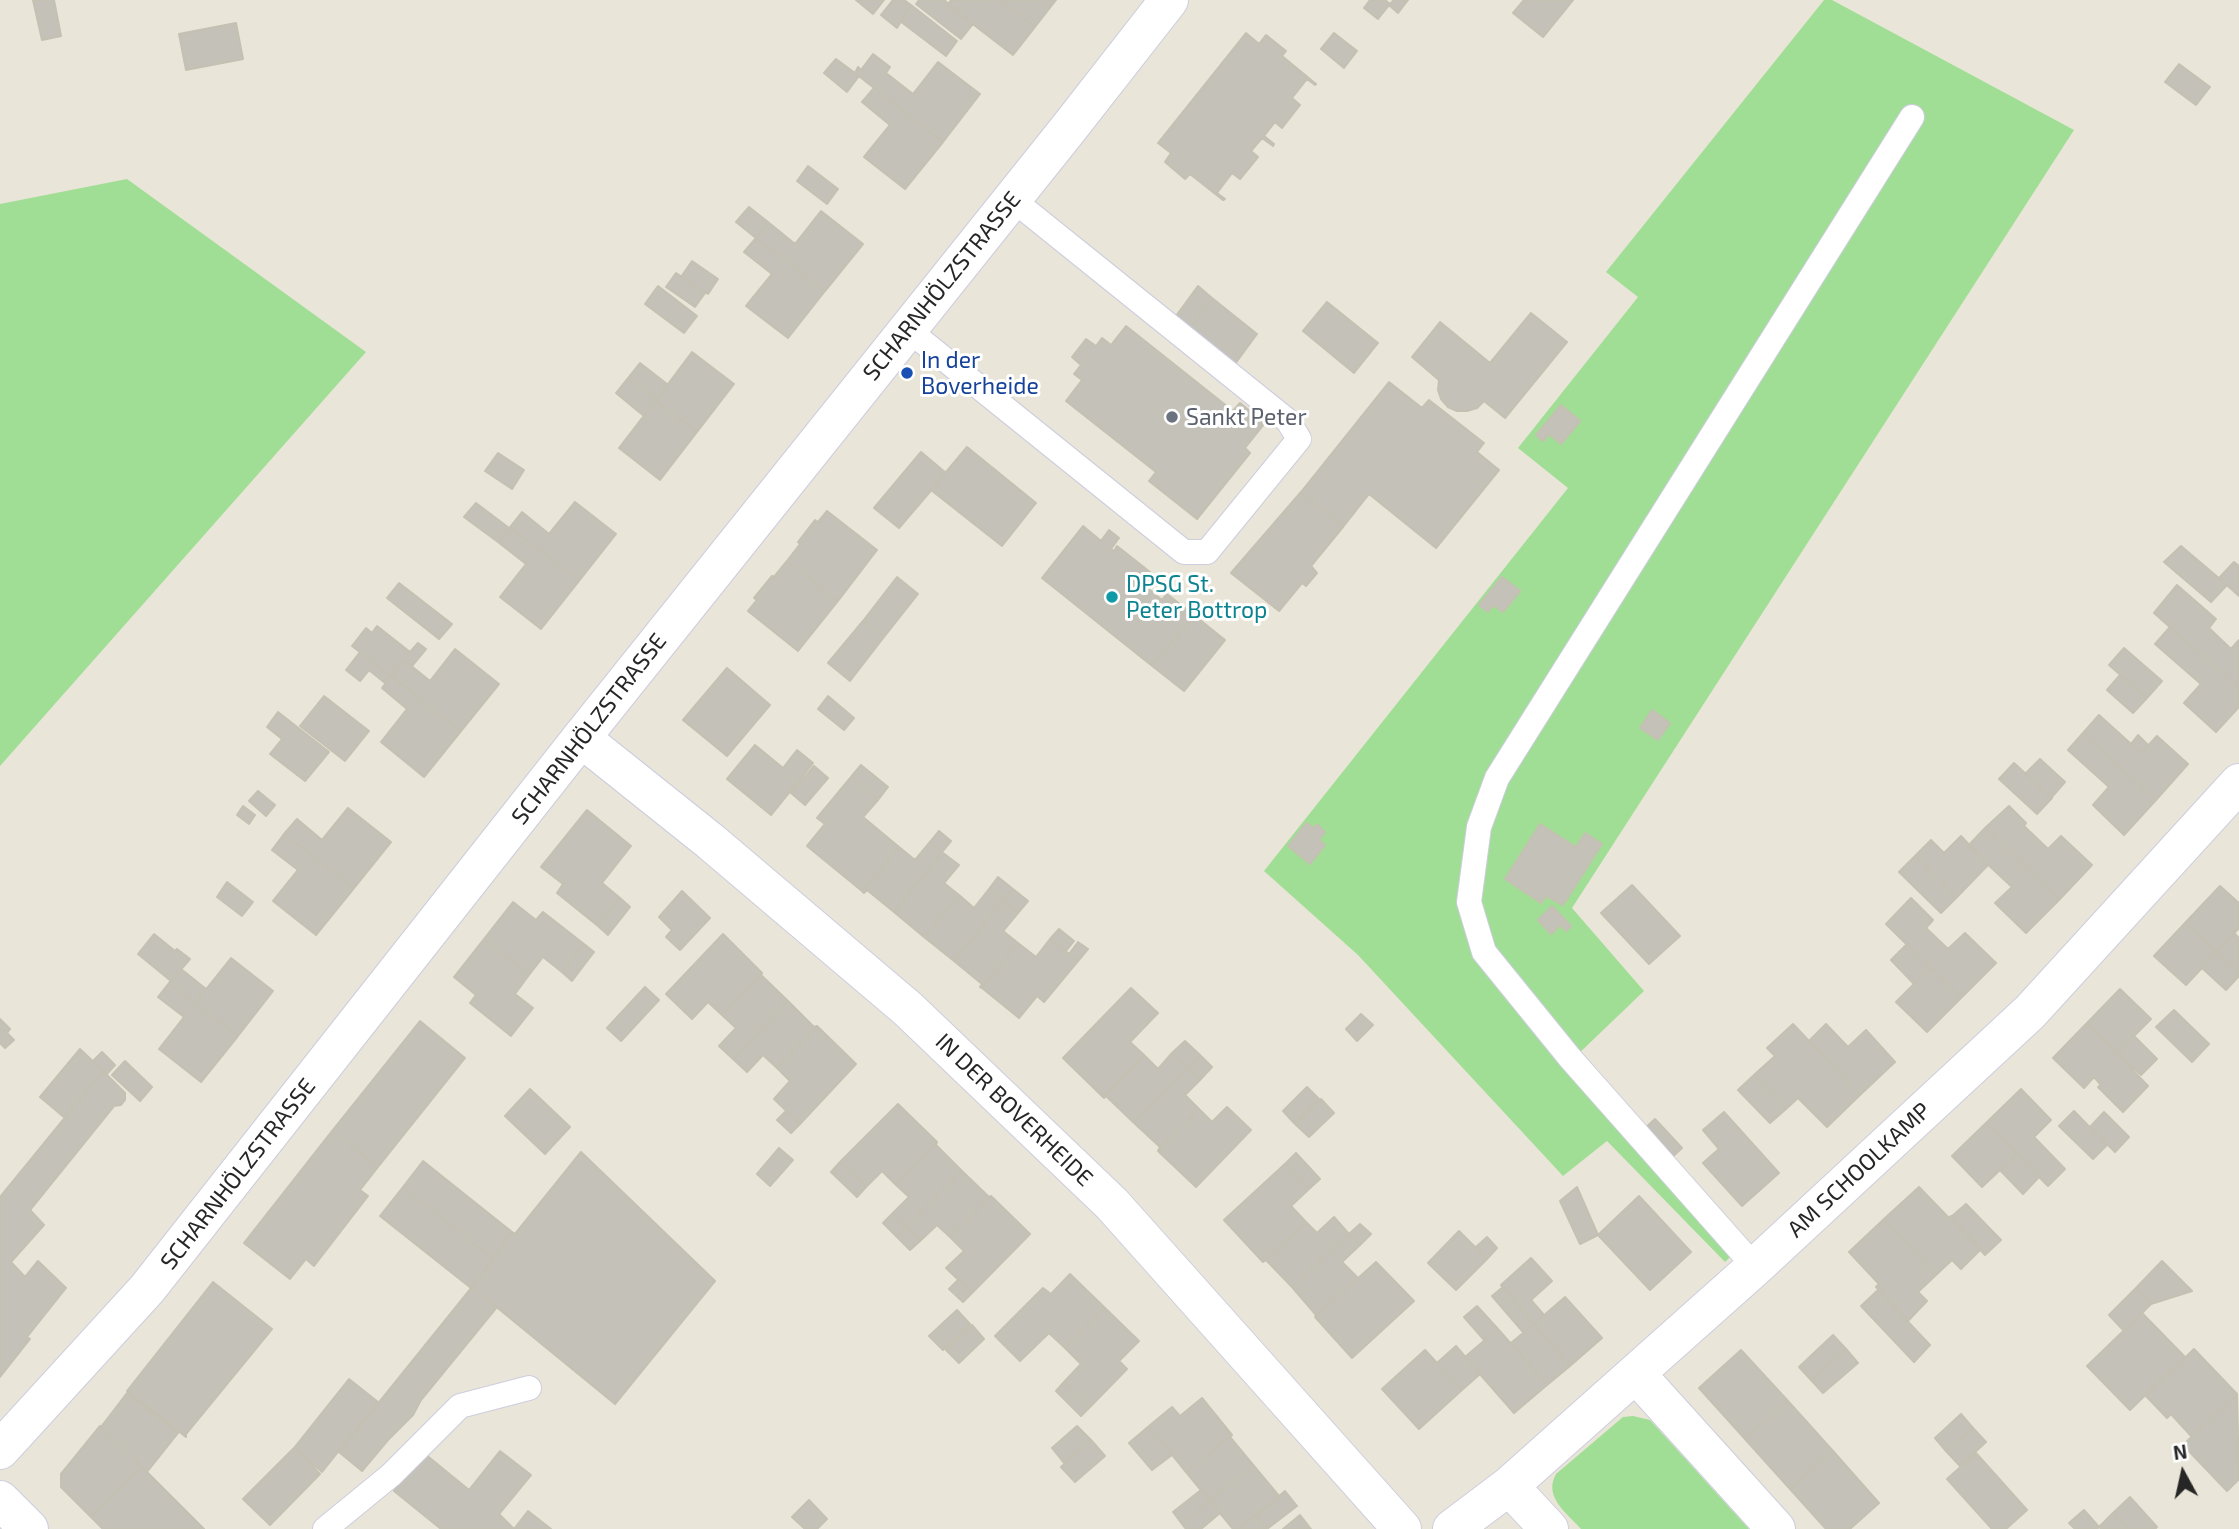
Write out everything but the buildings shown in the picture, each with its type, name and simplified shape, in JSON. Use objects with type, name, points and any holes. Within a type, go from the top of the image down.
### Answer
[{"type":"street","name":"SCHARNHÖLZSTRASSE","points":[[0,1450],[147,1289],[581,738],[1169,0]]},
{"type":"street","name":"IN DER BOVERHEIDE","points":[[581,738],[710,841],[908,1009],[1112,1204],[1402,1529]]},
{"type":"street","name":"AM SCHOOLKAMP","points":[[1452,1529],[1510,1486],[1636,1374],[2030,1012],[2239,783]]},
{"type":"street","points":[[1636,1374],[1776,1529]]},
{"type":"street","points":[[1510,1486],[1549,1529]]},
{"type":"street","points":[[0,1500],[29,1529]]},
{"type":"lane","points":[[1755,1267],[1570,1058],[1485,952],[1469,902],[1479,827],[1497,778],[1912,117]]},
{"type":"lane","points":[[907,329],[1184,552],[1208,552],[1291,450],[1299,439],[1288,421],[1012,199]]},
{"type":"lane","points":[[325,1529],[391,1475],[460,1406],[529,1388]]},
{"type":"green space","points":[[1824,0],[1832,0],[2074,130],[1572,908],[1644,991],[1574,1058],[1744,1244],[1725,1262],[1607,1141],[1563,1176],[1358,955],[1264,871],[1568,488],[1518,448],[1638,297],[1606,272]]},
{"type":"green space","points":[[127,179],[366,352],[0,766],[0,204]]},
{"type":"green space","points":[[1623,1417],[1650,1420],[1749,1529],[1581,1529],[1558,1504],[1552,1490],[1556,1474]]},
{"type":"place","name":"In der Boverheide","points":[[907,373]]},
{"type":"place","name":"Sankt Peter","points":[[1172,417]]},
{"type":"place","name":"DPSG St. Peter Bottrop","points":[[1112,597]]}]
